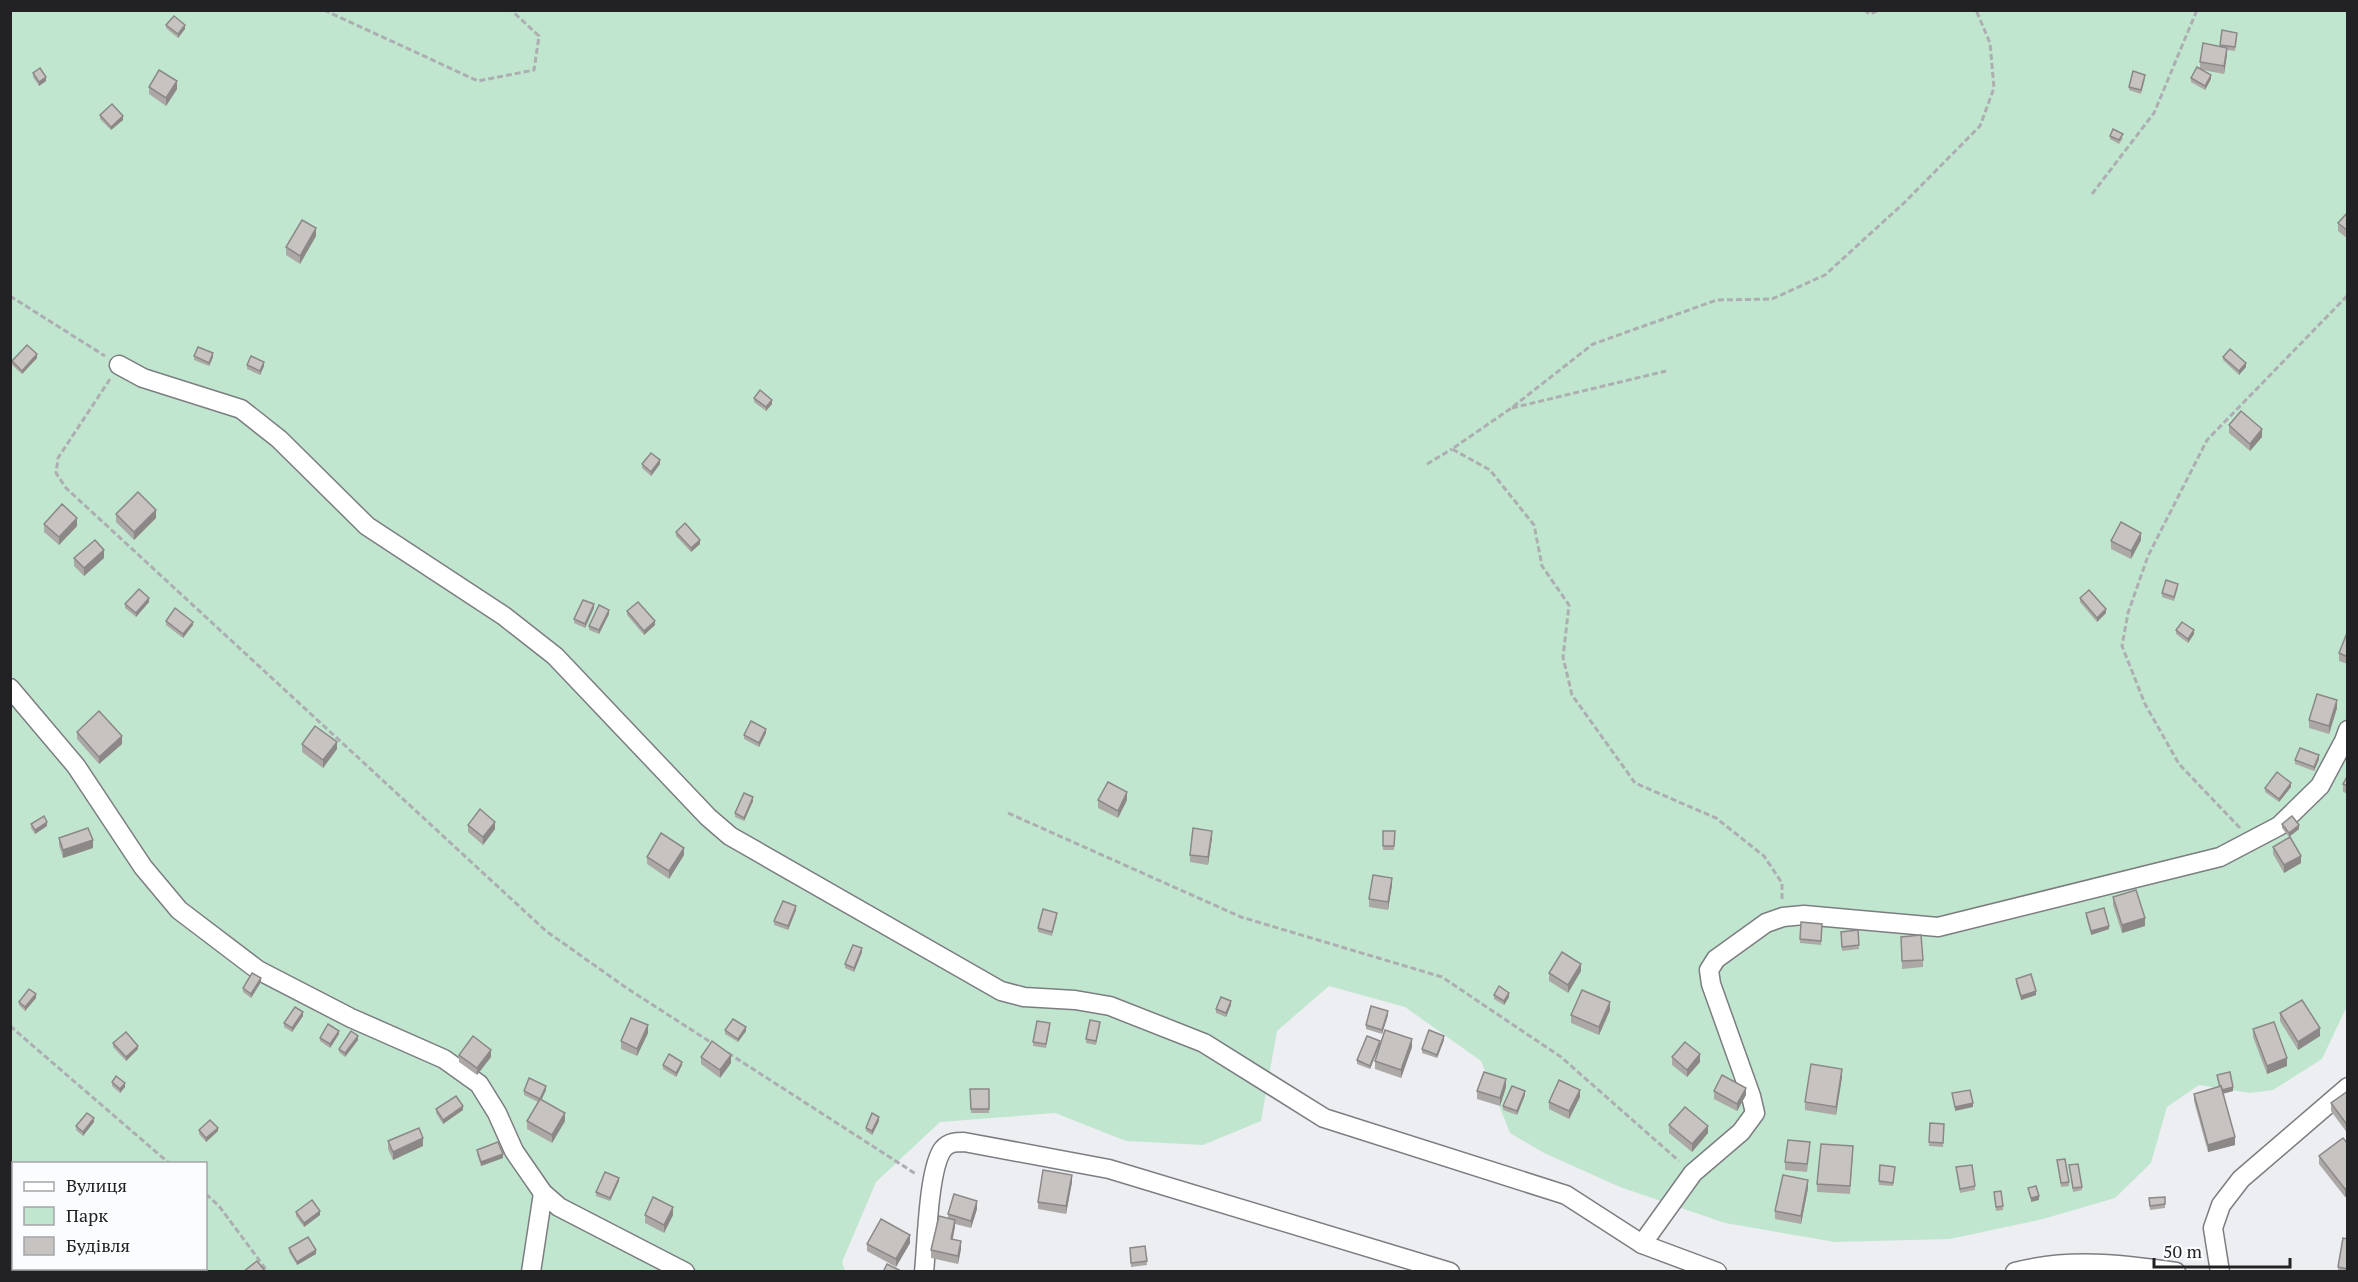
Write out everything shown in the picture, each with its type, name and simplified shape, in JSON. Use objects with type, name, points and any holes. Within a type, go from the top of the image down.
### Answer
[{"type":"street","points":[[119,365],[142,378],[241,409],[279,439],[367,526],[504,616],[555,656],[708,818],[730,836],[1000,991],[1024,997],[1075,1000],[1110,1006],[1204,1043],[1324,1118],[1566,1194],[1642,1244],[1717,1272]]},
{"type":"street","points":[[10,688],[76,766],[143,867],[179,910],[258,969],[351,1018],[444,1059],[479,1084],[497,1113],[514,1151],[543,1193],[559,1207],[685,1272]]},
{"type":"street","points":[[1642,1244],[1693,1173],[1741,1132],[1755,1113],[1751,1096],[1710,984],[1709,970],[1716,959],[1766,923],[1783,916],[1804,915],[1938,927],[2220,857],[2279,826],[2320,786],[2348,730]]},
{"type":"street","points":[[2220,1272],[2213,1228],[2221,1205],[2241,1179],[2348,1087]]},
{"type":"street","points":[[924,1272],[931,1184],[942,1150],[951,1143],[964,1142],[1108,1169],[1450,1272]]},
{"type":"street","points":[[531,1272],[543,1193]]},
{"type":"street","points":[[2015,1272],[2063,1264],[2120,1264],[2176,1272]]},
{"type":"path","points":[[324,10],[477,81],[534,70],[539,36],[511,10]]},
{"type":"path","points":[[1864,10],[1870,14],[1879,10]]},
{"type":"path","points":[[1427,464],[1510,409],[1593,344],[1718,300],[1772,299],[1825,275],[1905,202],[1980,126],[1994,88],[1990,44],[1976,10]]},
{"type":"path","points":[[2092,194],[2154,113],[2197,10]]},
{"type":"path","points":[[2252,840],[2179,764],[2145,704],[2122,646],[2128,614],[2148,556],[2207,440],[2348,295]]},
{"type":"path","points":[[10,296],[119,365],[58,458],[56,472],[66,488],[546,931],[628,989],[716,1046]]},
{"type":"path","points":[[1510,409],[1666,371]]},
{"type":"path","points":[[1452,449],[1490,470],[1534,525],[1542,566],[1569,605],[1563,657],[1572,695],[1605,742],[1635,783],[1716,818],[1764,856],[1782,883],[1783,916]]},
{"type":"path","points":[[1008,813],[1241,917],[1442,977],[1561,1057],[1693,1173]]},
{"type":"path","points":[[10,1026],[168,1162]]},
{"type":"path","points":[[726,1052],[931,1184]]},
{"type":"path","points":[[207,1195],[219,1206],[268,1272]]},
{"type":"green space","points":[[10,11],[2347,11],[2347,1006],[2322,1059],[2273,1090],[2250,1093],[2199,1085],[2167,1107],[2151,1163],[2115,1198],[2043,1219],[1950,1239],[1835,1242],[1725,1223],[1620,1187],[1544,1153],[1510,1133],[1481,1061],[1405,1007],[1329,986],[1277,1031],[1261,1121],[1203,1145],[1126,1141],[1055,1113],[940,1122],[876,1182],[842,1262],[845,1271],[11,1271]]},
{"type":"building","points":[[174,16],[185,25],[178,34],[166,25]]},
{"type":"building","points":[[2222,30],[2237,33],[2235,47],[2220,45]]},
{"type":"building","points":[[2203,43],[2227,48],[2224,66],[2200,62]]},
{"type":"building","points":[[2197,67],[2211,75],[2205,86],[2191,78]]},
{"type":"building","points":[[40,68],[46,77],[39,82],[33,73]]},
{"type":"building","points":[[159,70],[177,81],[166,98],[149,87]]},
{"type":"building","points":[[2133,71],[2145,75],[2141,90],[2129,87]]},
{"type":"building","points":[[112,104],[123,116],[111,127],[100,115]]},
{"type":"building","points":[[2113,129],[2123,134],[2119,140],[2110,136]]},
{"type":"building","points":[[2348,212],[2348,231],[2338,223]]},
{"type":"building","points":[[302,220],[316,228],[300,256],[286,247]]},
{"type":"building","points":[[27,345],[37,354],[22,371],[12,361]]},
{"type":"building","points":[[198,347],[213,353],[209,363],[194,356]]},
{"type":"building","points":[[2230,349],[2246,363],[2239,371],[2223,357]]},
{"type":"building","points":[[251,356],[264,362],[260,371],[247,365]]},
{"type":"building","points":[[760,390],[772,400],[766,407],[754,398]]},
{"type":"building","points":[[2241,411],[2262,429],[2250,444],[2229,425]]},
{"type":"building","points":[[651,453],[660,460],[651,472],[642,464]]},
{"type":"building","points":[[138,492],[156,510],[134,532],[116,514]]},
{"type":"building","points":[[62,504],[77,518],[59,537],[44,524]]},
{"type":"building","points":[[2121,522],[2141,533],[2131,551],[2111,541]]},
{"type":"building","points":[[685,523],[700,540],[691,548],[676,532]]},
{"type":"building","points":[[95,540],[104,550],[84,568],[74,558]]},
{"type":"building","points":[[2166,580],[2178,584],[2174,597],[2162,593]]},
{"type":"building","points":[[139,589],[149,598],[136,613],[125,604]]},
{"type":"building","points":[[2089,590],[2106,609],[2097,618],[2080,598]]},
{"type":"building","points":[[583,600],[594,604],[585,624],[574,619]]},
{"type":"building","points":[[638,602],[655,621],[644,631],[627,611]]},
{"type":"building","points":[[599,605],[609,610],[599,630],[589,626]]},
{"type":"building","points":[[175,608],[193,622],[183,634],[166,621]]},
{"type":"building","points":[[2182,622],[2194,630],[2188,639],[2176,630]]},
{"type":"building","points":[[2348,633],[2348,657],[2339,653]]},
{"type":"building","points":[[2317,694],[2337,700],[2329,726],[2309,720]]},
{"type":"building","points":[[99,711],[122,736],[99,757],[77,732]]},
{"type":"building","points":[[751,721],[766,729],[759,743],[744,735]]},
{"type":"building","points":[[315,726],[337,742],[323,760],[302,744]]},
{"type":"building","points":[[2300,748],[2319,755],[2314,767],[2295,760]]},
{"type":"building","points":[[2277,772],[2291,783],[2279,799],[2265,788]]},
{"type":"building","points":[[2348,775],[2348,786],[2343,784]]},
{"type":"building","points":[[1108,782],[1127,792],[1118,811],[1098,800]]},
{"type":"building","points":[[744,793],[753,797],[744,818],[735,813]]},
{"type":"building","points":[[480,809],[495,822],[483,837],[468,825]]},
{"type":"building","points":[[44,816],[47,822],[35,830],[31,824]]},
{"type":"building","points":[[2292,816],[2299,825],[2289,833],[2282,824]]},
{"type":"building","points":[[88,828],[93,840],[63,850],[59,838]]},
{"type":"building","points":[[1193,828],[1212,831],[1208,857],[1190,855]]},
{"type":"building","points":[[1383,831],[1395,831],[1394,846],[1383,846]]},
{"type":"building","points":[[661,833],[684,848],[669,871],[647,857]]},
{"type":"building","points":[[2290,837],[2301,856],[2284,865],[2273,847]]},
{"type":"building","points":[[1373,875],[1392,878],[1388,902],[1369,899]]},
{"type":"building","points":[[2136,890],[2145,918],[2122,925],[2113,897]]},
{"type":"building","points":[[783,901],[796,906],[788,926],[774,921]]},
{"type":"building","points":[[2104,908],[2109,926],[2091,931],[2086,913]]},
{"type":"building","points":[[1043,909],[1057,913],[1052,932],[1038,928]]},
{"type":"building","points":[[1801,922],[1822,924],[1821,941],[1800,939]]},
{"type":"building","points":[[1858,930],[1859,945],[1842,947],[1841,932]]},
{"type":"building","points":[[1921,935],[1923,960],[1902,961],[1901,937]]},
{"type":"building","points":[[853,945],[862,948],[854,968],[845,964]]},
{"type":"building","points":[[1562,952],[1581,964],[1568,985],[1549,973]]},
{"type":"building","points":[[252,973],[261,978],[251,994],[243,988]]},
{"type":"building","points":[[2031,974],[2036,991],[2021,996],[2016,979]]},
{"type":"building","points":[[1499,986],[1509,993],[1504,1001],[1494,995]]},
{"type":"building","points":[[29,989],[36,994],[25,1007],[19,1002]]},
{"type":"building","points":[[1582,990],[1610,1002],[1599,1027],[1571,1015]]},
{"type":"building","points":[[1221,997],[1231,1001],[1226,1013],[1216,1009]]},
{"type":"building","points":[[2302,1000],[2320,1028],[2298,1042],[2280,1013]]},
{"type":"building","points":[[1371,1006],[1388,1011],[1382,1030],[1366,1025]]},
{"type":"building","points":[[295,1007],[303,1012],[292,1028],[284,1023]]},
{"type":"building","points":[[631,1018],[648,1025],[637,1049],[621,1041]]},
{"type":"building","points":[[733,1019],[746,1027],[738,1039],[725,1030]]},
{"type":"building","points":[[1090,1020],[1100,1022],[1096,1041],[1086,1039]]},
{"type":"building","points":[[1037,1021],[1050,1023],[1046,1044],[1033,1042]]},
{"type":"building","points":[[2274,1022],[2287,1058],[2267,1066],[2253,1029]]},
{"type":"building","points":[[328,1024],[339,1031],[330,1044],[320,1038]]},
{"type":"building","points":[[1385,1030],[1412,1039],[1401,1070],[1375,1061]]},
{"type":"building","points":[[1429,1030],[1444,1036],[1437,1055],[1422,1049]]},
{"type":"building","points":[[351,1031],[358,1036],[345,1053],[339,1049]]},
{"type":"building","points":[[126,1032],[138,1046],[126,1057],[113,1043]]},
{"type":"building","points":[[473,1036],[491,1050],[477,1068],[459,1055]]},
{"type":"building","points":[[1367,1036],[1380,1041],[1370,1066],[1357,1060]]},
{"type":"building","points":[[712,1041],[731,1055],[720,1070],[701,1057]]},
{"type":"building","points":[[1685,1042],[1700,1054],[1687,1070],[1672,1057]]},
{"type":"building","points":[[669,1054],[682,1062],[676,1073],[663,1065]]},
{"type":"building","points":[[1811,1064],[1842,1069],[1836,1107],[1805,1102]]},
{"type":"building","points":[[1484,1072],[1506,1079],[1500,1098],[1477,1091]]},
{"type":"building","points":[[2230,1072],[2233,1087],[2222,1090],[2217,1075]]},
{"type":"building","points":[[1722,1075],[1746,1088],[1737,1104],[1714,1091]]},
{"type":"building","points":[[116,1076],[125,1083],[120,1089],[112,1082]]},
{"type":"building","points":[[529,1078],[546,1086],[540,1099],[524,1091]]},
{"type":"building","points":[[1559,1080],[1580,1090],[1569,1111],[1549,1102]]},
{"type":"building","points":[[1512,1086],[1525,1091],[1517,1111],[1503,1106]]},
{"type":"building","points":[[2221,1086],[2235,1137],[2208,1145],[2194,1094]]},
{"type":"building","points":[[970,1089],[989,1089],[989,1109],[971,1109]]},
{"type":"building","points":[[1970,1090],[1973,1103],[1955,1107],[1952,1093]]},
{"type":"building","points":[[2348,1091],[2348,1126],[2331,1103]]},
{"type":"building","points":[[456,1096],[463,1106],[443,1120],[436,1109]]},
{"type":"building","points":[[540,1099],[565,1113],[552,1135],[527,1121]]},
{"type":"building","points":[[1685,1107],[1708,1126],[1692,1144],[1669,1125]]},
{"type":"building","points":[[87,1113],[94,1118],[83,1132],[76,1126]]},
{"type":"building","points":[[872,1113],[879,1117],[872,1131],[866,1128]]},
{"type":"building","points":[[210,1120],[218,1128],[206,1138],[199,1130]]},
{"type":"building","points":[[1930,1123],[1944,1124],[1943,1143],[1929,1142]]},
{"type":"building","points":[[419,1128],[423,1138],[393,1152],[388,1141]]},
{"type":"building","points":[[2343,1138],[2348,1144],[2348,1187],[2345,1189],[2319,1156]]},
{"type":"building","points":[[1788,1140],[1810,1142],[1807,1164],[1785,1162]]},
{"type":"building","points":[[498,1142],[503,1154],[481,1162],[477,1150]]},
{"type":"building","points":[[1821,1144],[1853,1146],[1850,1186],[1817,1184]]},
{"type":"building","points":[[2065,1159],[2069,1182],[2061,1183],[2057,1160]]},
{"type":"building","points":[[2078,1164],[2082,1187],[2073,1188],[2069,1165]]},
{"type":"building","points":[[1880,1165],[1895,1167],[1893,1183],[1879,1181]]},
{"type":"building","points":[[1972,1165],[1975,1186],[1960,1189],[1956,1167]]},
{"type":"building","points":[[1043,1170],[1072,1175],[1066,1206],[1038,1202]]},
{"type":"building","points":[[605,1172],[619,1178],[610,1198],[596,1192]]},
{"type":"building","points":[[1783,1175],[1808,1180],[1801,1216],[1775,1211]]},
{"type":"building","points":[[2036,1186],[2039,1196],[2031,1198],[2028,1188]]},
{"type":"building","points":[[2001,1191],[2003,1206],[1996,1207],[1994,1192]]},
{"type":"building","points":[[954,1194],[977,1201],[971,1221],[948,1214]]},
{"type":"building","points":[[653,1197],[673,1207],[664,1225],[645,1215]]},
{"type":"building","points":[[2165,1197],[2165,1204],[2150,1206],[2149,1198]]},
{"type":"building","points":[[312,1200],[320,1211],[304,1223],[296,1212]]},
{"type":"building","points":[[939,1216],[955,1220],[951,1239],[961,1241],[958,1256],[931,1250]]},
{"type":"building","points":[[881,1219],[910,1235],[896,1259],[867,1244]]},
{"type":"building","points":[[308,1237],[316,1250],[297,1262],[289,1248]]},
{"type":"building","points":[[2343,1238],[2348,1239],[2348,1269],[2338,1267]]},
{"type":"building","points":[[1145,1246],[1147,1261],[1131,1263],[1130,1248]]},
{"type":"building","points":[[257,1261],[266,1272],[243,1272]]},
{"type":"building","points":[[887,1264],[903,1272],[883,1272]]}]
